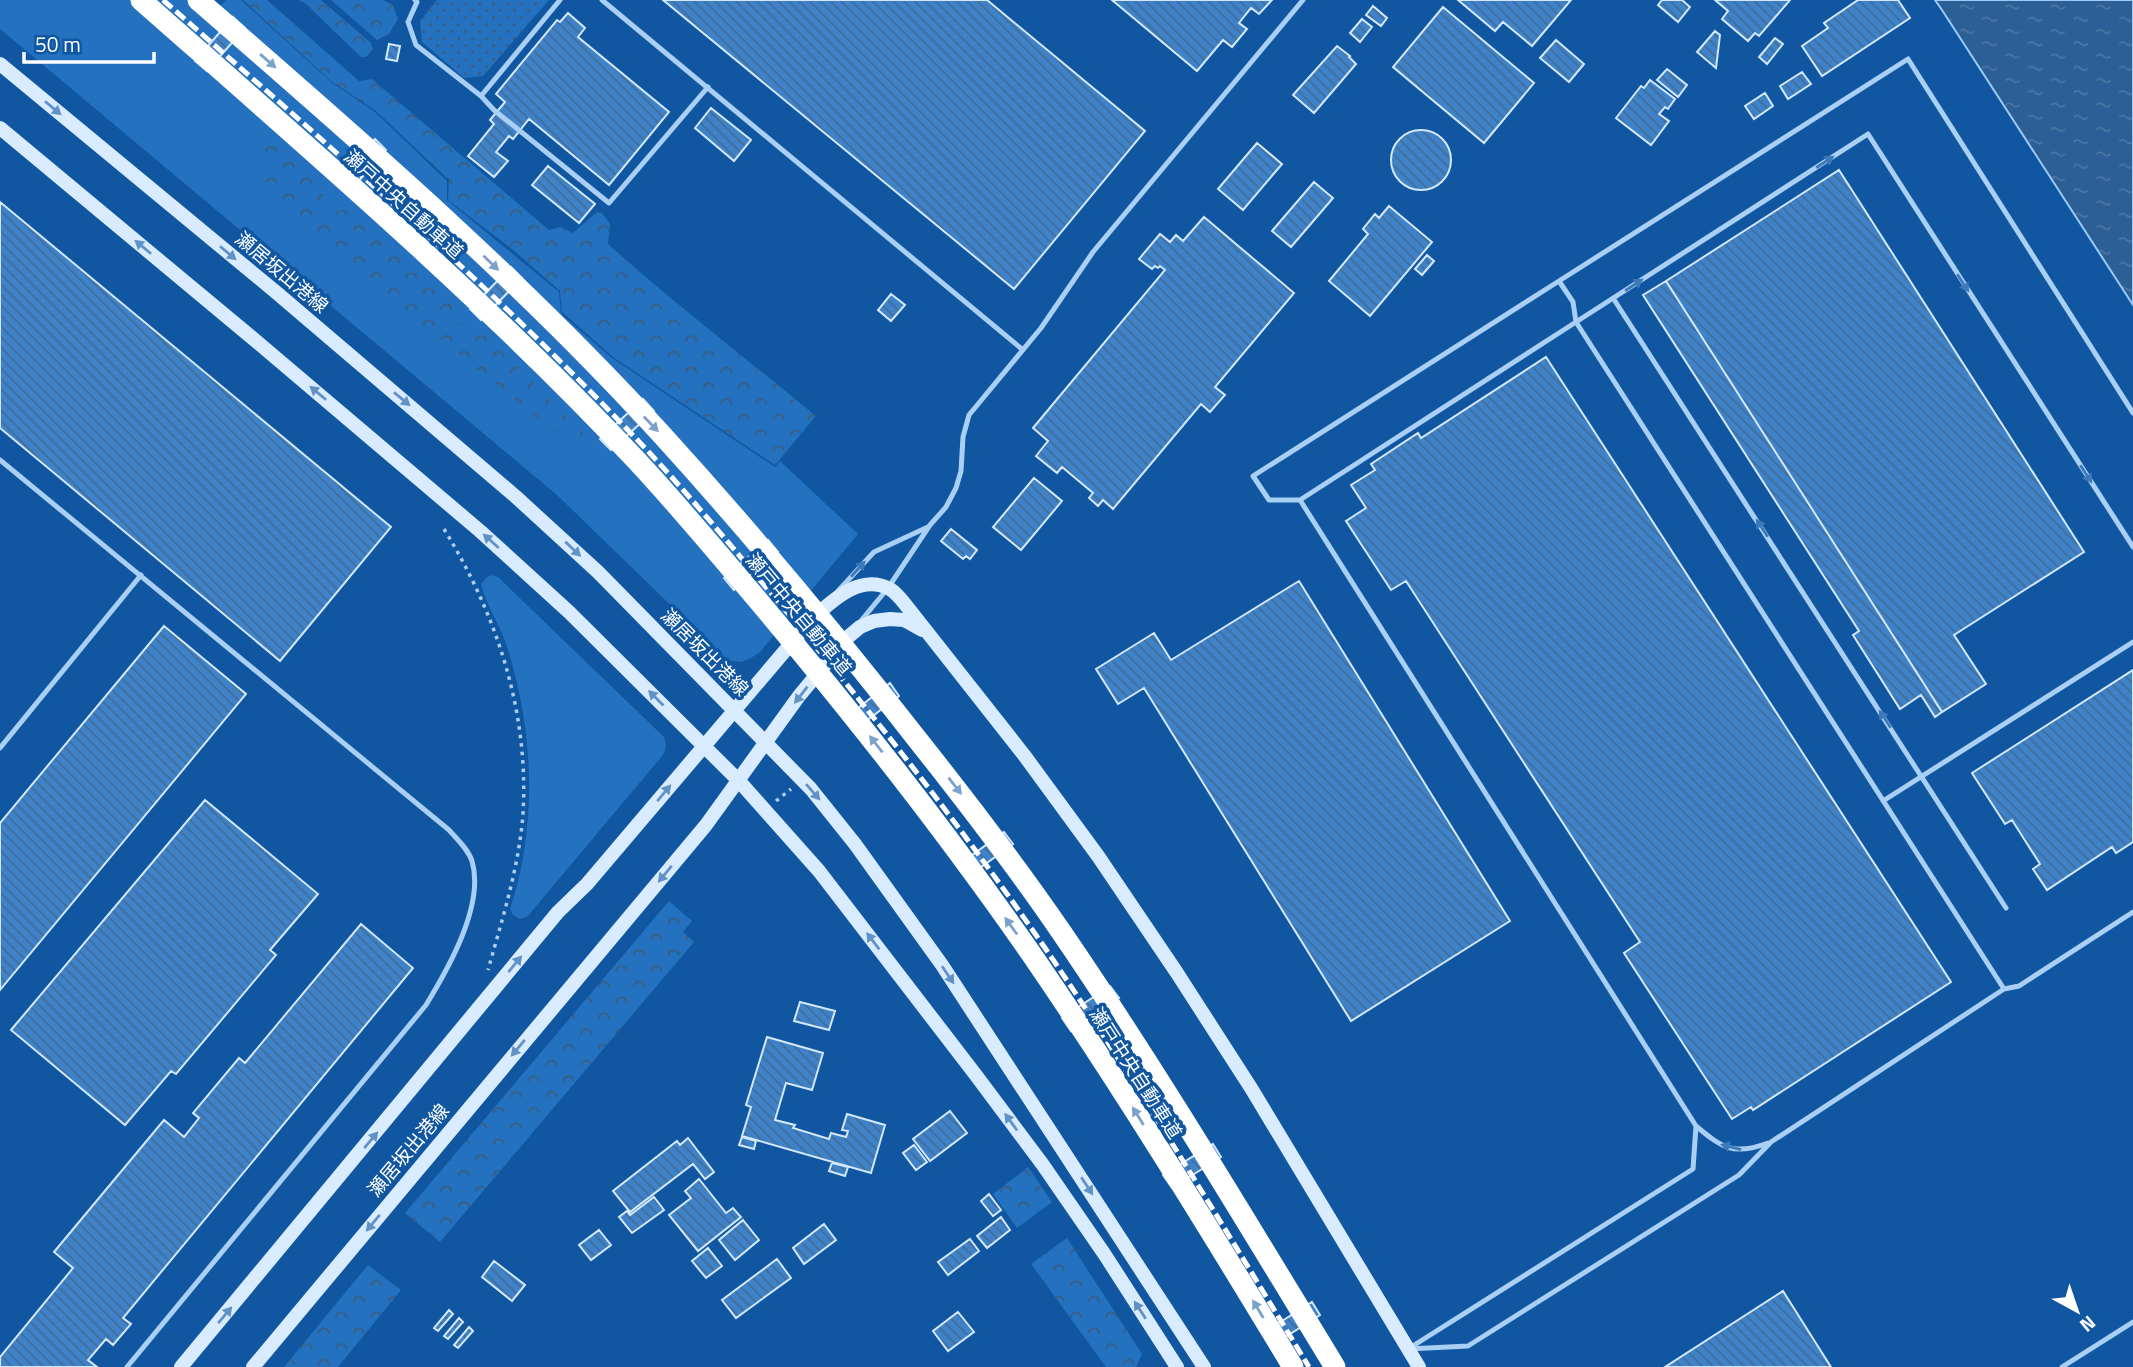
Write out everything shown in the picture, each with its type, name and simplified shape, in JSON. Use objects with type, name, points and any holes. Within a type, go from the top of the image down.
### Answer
[{"type":"highway","name":"瀬戸中央自動車道","points":[[141,0],[399,229],[523,346],[638,462],[821,675],[935,820],[1032,955],[1122,1091],[1293,1367]]},
{"type":"highway","name":"瀬戸中央自動車道","points":[[198,0],[422,198],[547,317],[660,433],[766,552],[857,662],[964,799],[1061,931],[1160,1082],[1335,1367]]},
{"type":"main road","name":"瀬居坂出港線","points":[[0,64],[277,293],[515,496],[598,572],[766,742],[708,823],[253,1367]]},
{"type":"main road","points":[[0,128],[250,335],[470,523],[569,612],[739,781],[819,872],[975,1074],[1043,1165],[1177,1367]]},
{"type":"main road","name":"瀬居坂出港線","points":[[181,1367],[558,912],[587,884],[812,619],[848,590],[876,585],[888,588]]},
{"type":"main road","points":[[888,588],[898,596],[1032,766],[1098,856],[1251,1088],[1419,1367]]},
{"type":"main road","points":[[930,636],[904,620],[874,621],[860,627],[848,637],[799,696],[766,742],[811,789],[855,844],[942,965],[1204,1367]]},
{"type":"lane","points":[[415,0],[417,2],[408,22],[416,45],[609,203],[708,87]]},
{"type":"lane","points":[[481,96],[560,0]]},
{"type":"lane","points":[[602,0],[1023,349]]},
{"type":"lane","points":[[848,637],[888,588],[930,525],[946,507],[961,471],[963,437],[968,415],[1041,328],[1093,252],[1303,0]]},
{"type":"lane","points":[[2133,413],[1908,59],[1253,476],[1269,500],[1300,500],[1868,134],[2133,547]]},
{"type":"lane","points":[[1559,281],[1573,302],[1576,322],[2004,989]]},
{"type":"lane","points":[[1613,299],[2007,908]]},
{"type":"lane","points":[[0,460],[449,830],[472,861],[473,902],[468,919],[426,1005],[127,1367]]},
{"type":"lane","points":[[1300,500],[1696,1126],[1723,1146],[1737,1150],[1753,1149],[1771,1142],[2004,989],[2019,986],[2133,912]]},
{"type":"lane","points":[[812,619],[874,552],[930,525]]},
{"type":"lane","points":[[0,748],[141,575]]},
{"type":"lane","points":[[1883,801],[2133,642]]},
{"type":"lane","points":[[1408,1349],[1693,1169],[1696,1126]]},
{"type":"lane","points":[[1408,1349],[1468,1346],[1739,1175],[1771,1142]]},
{"type":"lane","points":[[2062,1367],[2133,1321]]},
{"type":"path","points":[[444,529],[468,568],[503,654],[520,732],[523,814],[520,839],[506,907],[486,976]]},
{"type":"path","points":[[774,804],[791,789]]},
{"type":"green space","points":[[0,0],[213,0],[220,6],[226,0],[241,0],[331,82],[375,112],[447,181],[447,200],[559,292],[561,314],[612,358],[775,467],[780,461],[858,534],[760,652],[741,662],[731,661],[557,495],[0,29]]},
{"type":"green space","points":[[243,0],[267,0],[359,81],[372,79],[549,230],[561,227],[573,233],[597,212],[602,213],[610,224],[608,244],[816,416],[775,465],[613,357],[562,312],[560,291],[512,249],[448,200],[449,180],[376,111],[331,81]]},
{"type":"green space","points":[[298,0],[321,0],[371,43],[373,49],[366,57],[361,57],[305,3]]},
{"type":"green space","points":[[331,0],[383,0],[393,5],[398,19],[389,34],[377,40]]},
{"type":"green space","points":[[437,0],[549,0],[483,76],[464,78],[422,42],[420,21]]},
{"type":"green space","points":[[272,138],[320,187],[324,199],[338,211],[345,209],[456,308],[456,321],[476,337],[483,334],[588,438],[572,446],[316,238],[264,180],[257,153]]},
{"type":"green space","points":[[491,575],[498,577],[664,737],[666,744],[663,755],[527,917],[520,919],[513,915],[510,909],[525,844],[529,776],[527,743],[515,676],[503,636],[481,584]]},
{"type":"green space","points":[[669,901],[692,921],[683,932],[694,942],[440,1242],[405,1213]]},
{"type":"green space","points":[[1028,1167],[1052,1202],[1017,1228],[993,1194]]},
{"type":"green space","points":[[1067,1238],[1142,1354],[1136,1367],[1106,1367],[1031,1264]]},
{"type":"green space","points":[[368,1265],[401,1290],[338,1367],[284,1367]]},
{"type":"water","points":[[1935,0],[2133,0],[2133,305],[1942,10]]},
{"type":"building","points":[[663,0],[987,0],[1145,131],[1014,289]]},
{"type":"building","points":[[1112,0],[1272,0],[1259,14],[1251,8],[1239,23],[1247,29],[1232,47],[1223,40],[1197,71]]},
{"type":"building","points":[[1458,0],[1571,0],[1532,46],[1503,22],[1495,31]]},
{"type":"building","points":[[1662,0],[1682,0],[1690,7],[1678,22],[1658,5]]},
{"type":"building","points":[[1715,0],[1790,0],[1759,36],[1755,33],[1748,41],[1722,19],[1728,11]]},
{"type":"building","points":[[1858,0],[1898,0],[1910,18],[1822,76],[1802,46],[1828,28],[1824,23]]},
{"type":"building","points":[[1373,6],[1387,18],[1381,26],[1366,15]]},
{"type":"building","points":[[1443,7],[1534,83],[1484,143],[1393,67]]},
{"type":"building","points":[[568,13],[585,28],[578,37],[669,112],[609,185],[529,119],[513,139],[509,136],[496,152],[508,161],[494,177],[468,156],[494,124],[490,120],[505,102],[496,94],[557,20],[560,22]]},
{"type":"building","points":[[233,17],[245,28],[207,71],[195,61]]},
{"type":"building","points":[[1362,19],[1372,27],[1360,42],[1350,33]]},
{"type":"building","points":[[1715,31],[1720,35],[1716,68],[1697,52]]},
{"type":"building","points":[[1775,38],[1783,44],[1767,64],[1759,57]]},
{"type":"building","points":[[1556,40],[1584,64],[1569,82],[1540,58]]},
{"type":"building","points":[[389,44],[400,46],[397,61],[386,59]]},
{"type":"building","points":[[1337,46],[1356,64],[1314,113],[1293,95]]},
{"type":"building","points":[[1667,69],[1687,85],[1678,97],[1657,80]]},
{"type":"building","points":[[1802,72],[1811,84],[1788,99],[1780,86]]},
{"type":"building","points":[[1650,80],[1675,99],[1668,109],[1665,107],[1659,114],[1669,121],[1651,145],[1616,118],[1641,86],[1644,88]]},
{"type":"building","points":[[1765,93],[1773,106],[1754,119],[1745,106]]},
{"type":"building","points":[[711,108],[751,140],[734,161],[695,128]]},
{"type":"building","points":[[1421,130],[1438,135],[1446,143],[1451,160],[1446,177],[1438,185],[1421,190],[1404,185],[1396,177],[1391,160],[1396,143],[1404,135]]},
{"type":"building","points":[[375,139],[386,150],[348,193],[336,183]]},
{"type":"building","points":[[1257,143],[1282,164],[1243,210],[1218,189]]},
{"type":"building","points":[[548,166],[595,204],[579,223],[532,185]]},
{"type":"building","points":[[1839,170],[2084,552],[1954,635],[1986,684],[1942,712],[1666,281]]},
{"type":"building","points":[[1314,182],[1333,198],[1291,247],[1272,231]]},
{"type":"building","points":[[0,202],[391,527],[280,661],[0,428]]},
{"type":"building","points":[[1389,206],[1432,242],[1370,316],[1329,281],[1368,234],[1363,229],[1375,214],[1379,218]]},
{"type":"building","points":[[1204,217],[1294,293],[1215,387],[1225,395],[1210,412],[1201,404],[1113,509],[1103,500],[1098,506],[1089,498],[1093,493],[1062,467],[1057,473],[1036,456],[1048,441],[1033,428],[1165,270],[1160,266],[1152,269],[1139,259],[1160,234],[1170,242],[1176,235],[1183,241]]},
{"type":"building","points":[[1427,255],[1434,261],[1422,275],[1415,269]]},
{"type":"building","points":[[511,267],[522,278],[481,320],[470,309]]},
{"type":"building","points":[[1666,281],[1942,712],[1935,717],[1921,695],[1900,709],[1853,635],[1859,631],[1643,295]]},
{"type":"building","points":[[891,294],[905,305],[891,321],[878,310]]},
{"type":"building","points":[[1546,357],[1951,982],[1753,1110],[1751,1107],[1732,1119],[1624,953],[1640,942],[1406,581],[1391,590],[1346,521],[1366,508],[1351,485],[1375,470],[1371,464],[1418,433],[1421,438]]},
{"type":"building","points":[[643,399],[654,411],[611,450],[600,439]]},
{"type":"building","points":[[1034,478],[1062,501],[1021,550],[993,527]]},
{"type":"building","points":[[951,529],[977,550],[970,559],[966,556],[963,559],[941,541]]},
{"type":"building","points":[[768,540],[778,552],[734,590],[724,578]]},
{"type":"building","points":[[1299,581],[1510,921],[1351,1021],[1144,688],[1118,704],[1096,669],[1154,633],[1171,660]]},
{"type":"building","points":[[164,626],[246,694],[0,990],[0,823]]},
{"type":"building","points":[[2133,670],[2133,842],[2116,853],[2112,847],[2047,890],[2033,869],[2040,864],[2012,820],[2005,824],[1972,773]]},
{"type":"building","points":[[890,683],[899,696],[853,731],[844,719]]},
{"type":"building","points":[[205,800],[318,894],[270,950],[276,955],[176,1074],[171,1071],[125,1125],[11,1030]]},
{"type":"building","points":[[1004,832],[1013,844],[966,878],[957,866]]},
{"type":"building","points":[[361,924],[413,968],[123,1318],[131,1324],[113,1345],[106,1339],[88,1360],[97,1367],[0,1367],[0,1357],[73,1268],[54,1252],[164,1120],[184,1137],[199,1118],[193,1113],[239,1058],[245,1063]]},
{"type":"building","points":[[1110,986],[1119,998],[1071,1031],[1062,1018]]},
{"type":"building","points":[[800,1002],[835,1011],[829,1030],[794,1021]]},
{"type":"building","points":[[767,1037],[823,1053],[812,1090],[786,1083],[775,1120],[829,1139],[831,1133],[846,1137],[848,1131],[842,1130],[847,1114],[885,1125],[871,1173],[742,1136],[751,1107],[746,1105]]},
{"type":"building","points":[[950,1111],[967,1133],[930,1161],[913,1139]]},
{"type":"building","points":[[742,1137],[756,1141],[754,1149],[739,1145]]},
{"type":"building","points":[[688,1138],[714,1172],[705,1179],[693,1164],[630,1212],[613,1191],[677,1141],[680,1145]]},
{"type":"building","points":[[1213,1144],[1221,1157],[1172,1188],[1163,1175]]},
{"type":"building","points":[[914,1145],[927,1162],[916,1170],[903,1153]]},
{"type":"building","points":[[832,1163],[848,1167],[845,1176],[829,1171]]},
{"type":"building","points":[[699,1179],[726,1213],[733,1208],[741,1217],[698,1251],[669,1215],[691,1198],[685,1191]]},
{"type":"building","points":[[989,1194],[1001,1210],[993,1216],[981,1201]]},
{"type":"building","points":[[654,1197],[664,1210],[632,1233],[619,1217],[627,1211],[630,1215]]},
{"type":"building","points":[[1001,1217],[1010,1230],[987,1248],[977,1236]]},
{"type":"building","points":[[743,1220],[759,1240],[735,1260],[719,1240]]},
{"type":"building","points":[[824,1224],[836,1240],[804,1264],[793,1248]]},
{"type":"building","points":[[599,1230],[611,1245],[591,1260],[579,1245]]},
{"type":"building","points":[[970,1239],[979,1251],[948,1275],[938,1262]]},
{"type":"building","points":[[708,1248],[722,1266],[706,1278],[692,1261]]},
{"type":"building","points":[[777,1259],[791,1278],[736,1318],[722,1300]]},
{"type":"building","points":[[494,1261],[525,1285],[512,1301],[482,1277]]},
{"type":"building","points":[[1783,1291],[1831,1367],[1665,1367]]},
{"type":"building","points":[[1312,1302],[1320,1315],[1271,1346],[1263,1333]]},
{"type":"building","points":[[449,1310],[453,1314],[438,1331],[434,1328]]},
{"type":"building","points":[[958,1312],[974,1332],[948,1351],[933,1331]]},
{"type":"building","points":[[459,1318],[463,1322],[448,1339],[444,1336]]},
{"type":"building","points":[[469,1327],[473,1331],[458,1348],[454,1345]]},
{"type":"railway","points":[[163,0],[470,274],[588,389],[714,525],[917,773],[1045,948],[1147,1103],[1309,1367]]}]
